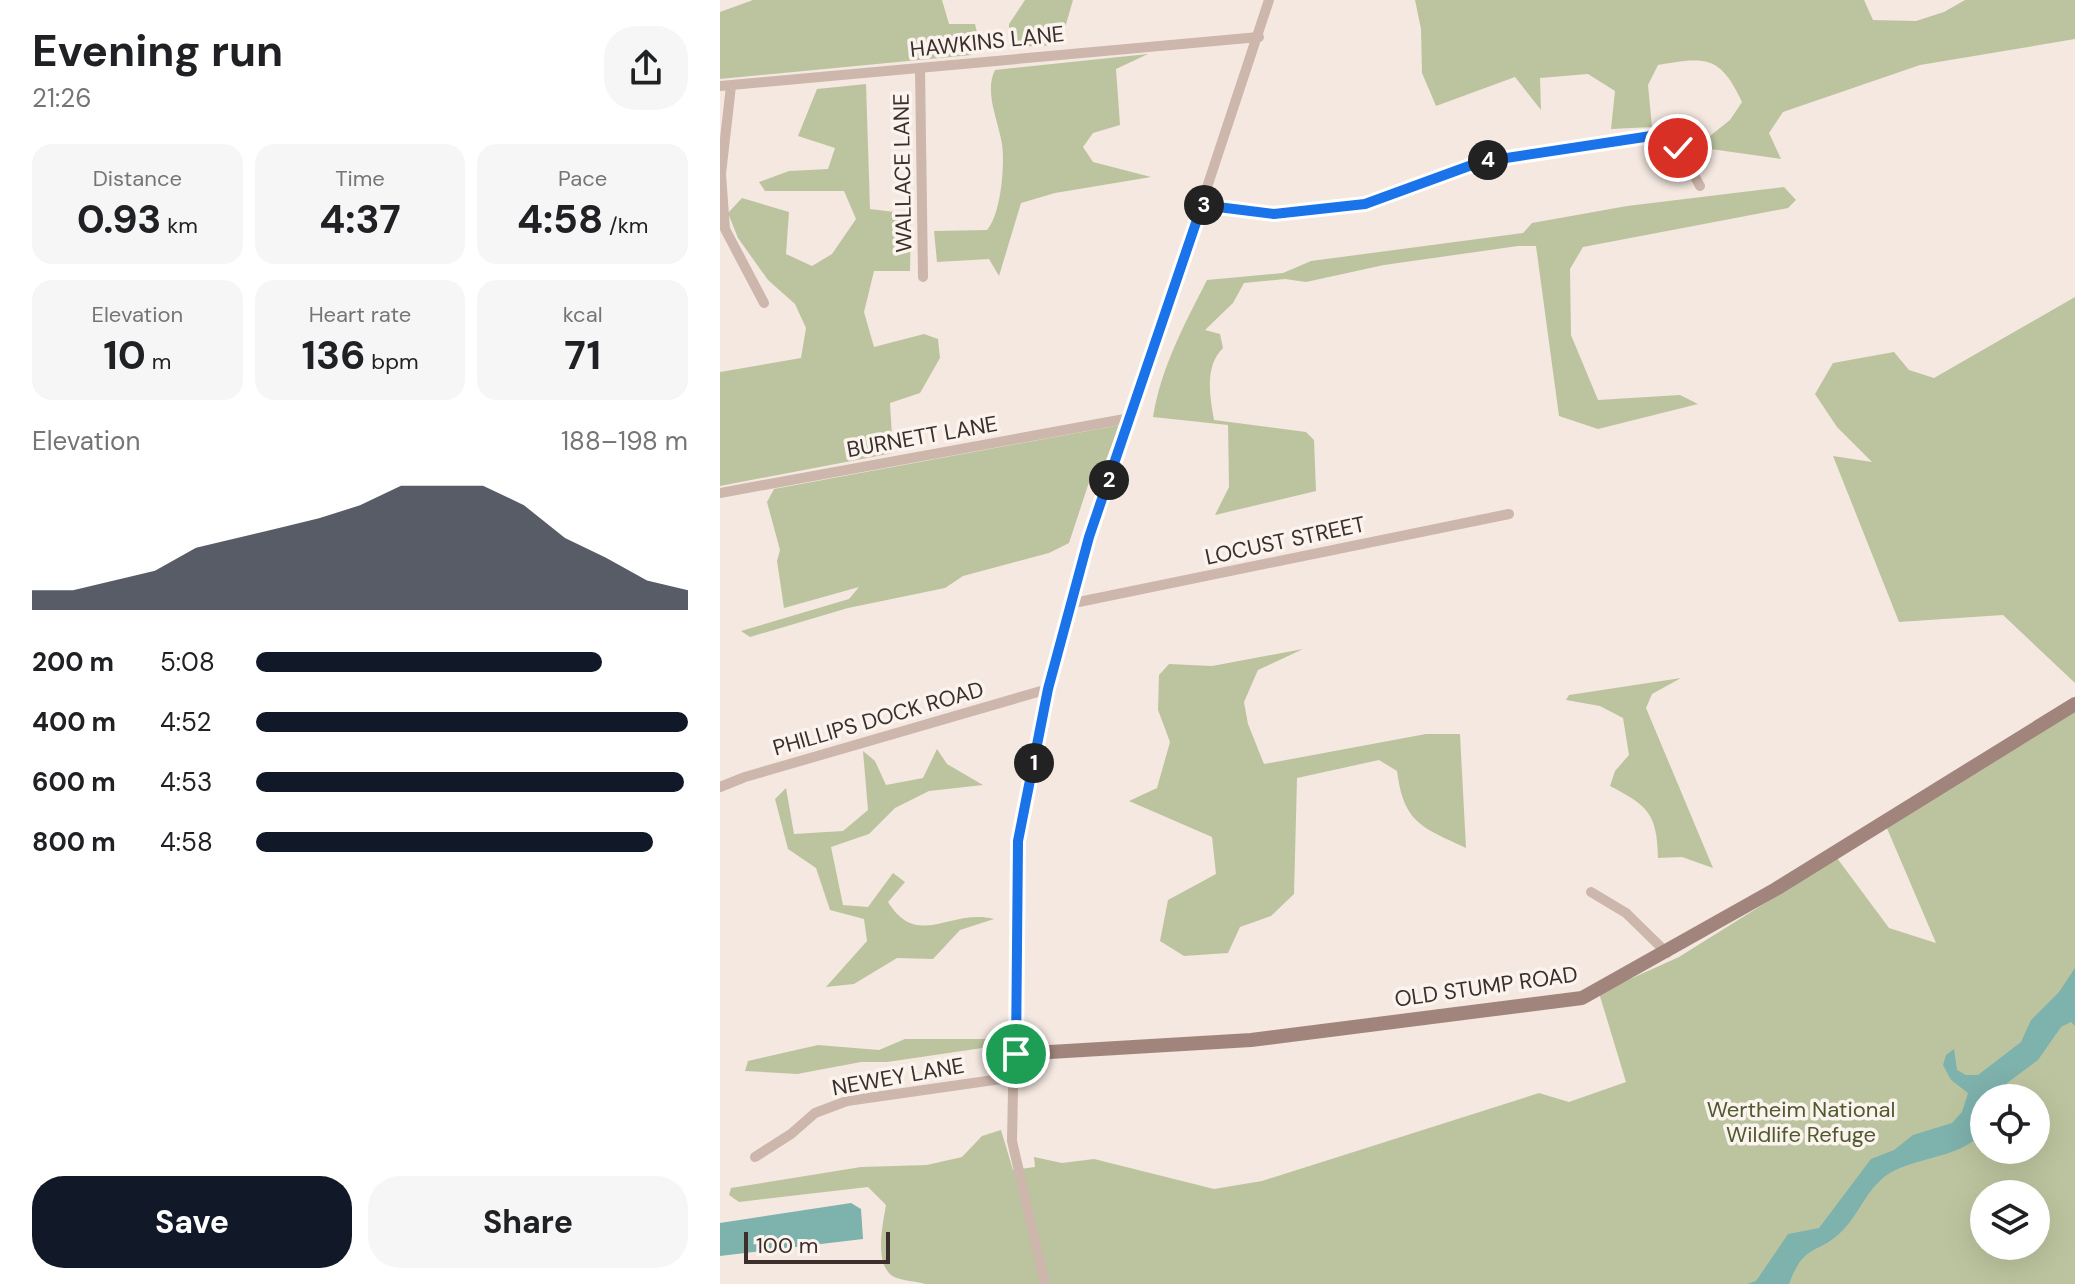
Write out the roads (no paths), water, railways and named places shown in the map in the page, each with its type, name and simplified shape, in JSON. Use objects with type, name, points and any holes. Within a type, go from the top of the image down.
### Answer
[{"type":"street","points":[[1045,1284],[1012,1141],[1018,841],[1048,689],[1069,604],[1269,0]]},
{"type":"street","name":"HAWKINS LANE","points":[[726,86],[1259,37]]},
{"type":"street","name":"WALLACE LANE","points":[[920,68],[923,277]]},
{"type":"street","points":[[726,86],[721,174],[725,229],[764,303]]},
{"type":"street","points":[[1202,205],[1274,214],[1365,204],[1480,162],[1651,136],[1669,141],[1678,148],[1700,186]]},
{"type":"street","name":"BURNETT LANE","points":[[720,493],[1130,418]]},
{"type":"street","name":"LOCUST STREET","points":[[1069,604],[1509,514]]},
{"type":"street","name":"PHILLIPS DOCK ROAD","points":[[720,787],[1048,689]]},
{"type":"street","name":"OLD STUMP ROAD","points":[[1016,1054],[1251,1040],[1582,998],[1667,953],[1776,889],[2075,704]]},
{"type":"street","points":[[1591,892],[1626,913],[1667,953]]},
{"type":"street","name":"NEWEY LANE","points":[[755,1157],[791,1134],[815,1113],[847,1101],[1015,1077]]},
{"type":"water","points":[[2075,968],[2075,1026],[2071,1022],[2061,1027],[2038,1060],[2007,1084],[1970,1084],[1970,1143],[1900,1168],[1882,1178],[1843,1230],[1801,1261],[1789,1284],[1747,1284],[1756,1281],[1788,1234],[1819,1228],[1871,1159],[1894,1150],[1913,1135],[1952,1123],[1962,1112],[1968,1093],[1951,1080],[1943,1065],[1946,1055],[1954,1049],[1957,1070],[1966,1075],[1978,1075],[2021,1042],[2031,1020],[2059,992]]},
{"type":"water","points":[[851,1203],[861,1209],[863,1239],[720,1256],[720,1223]]},
{"type":"park label","name":"Wertheim National Wildlife Refuge","points":[[1801,1122]]}]
